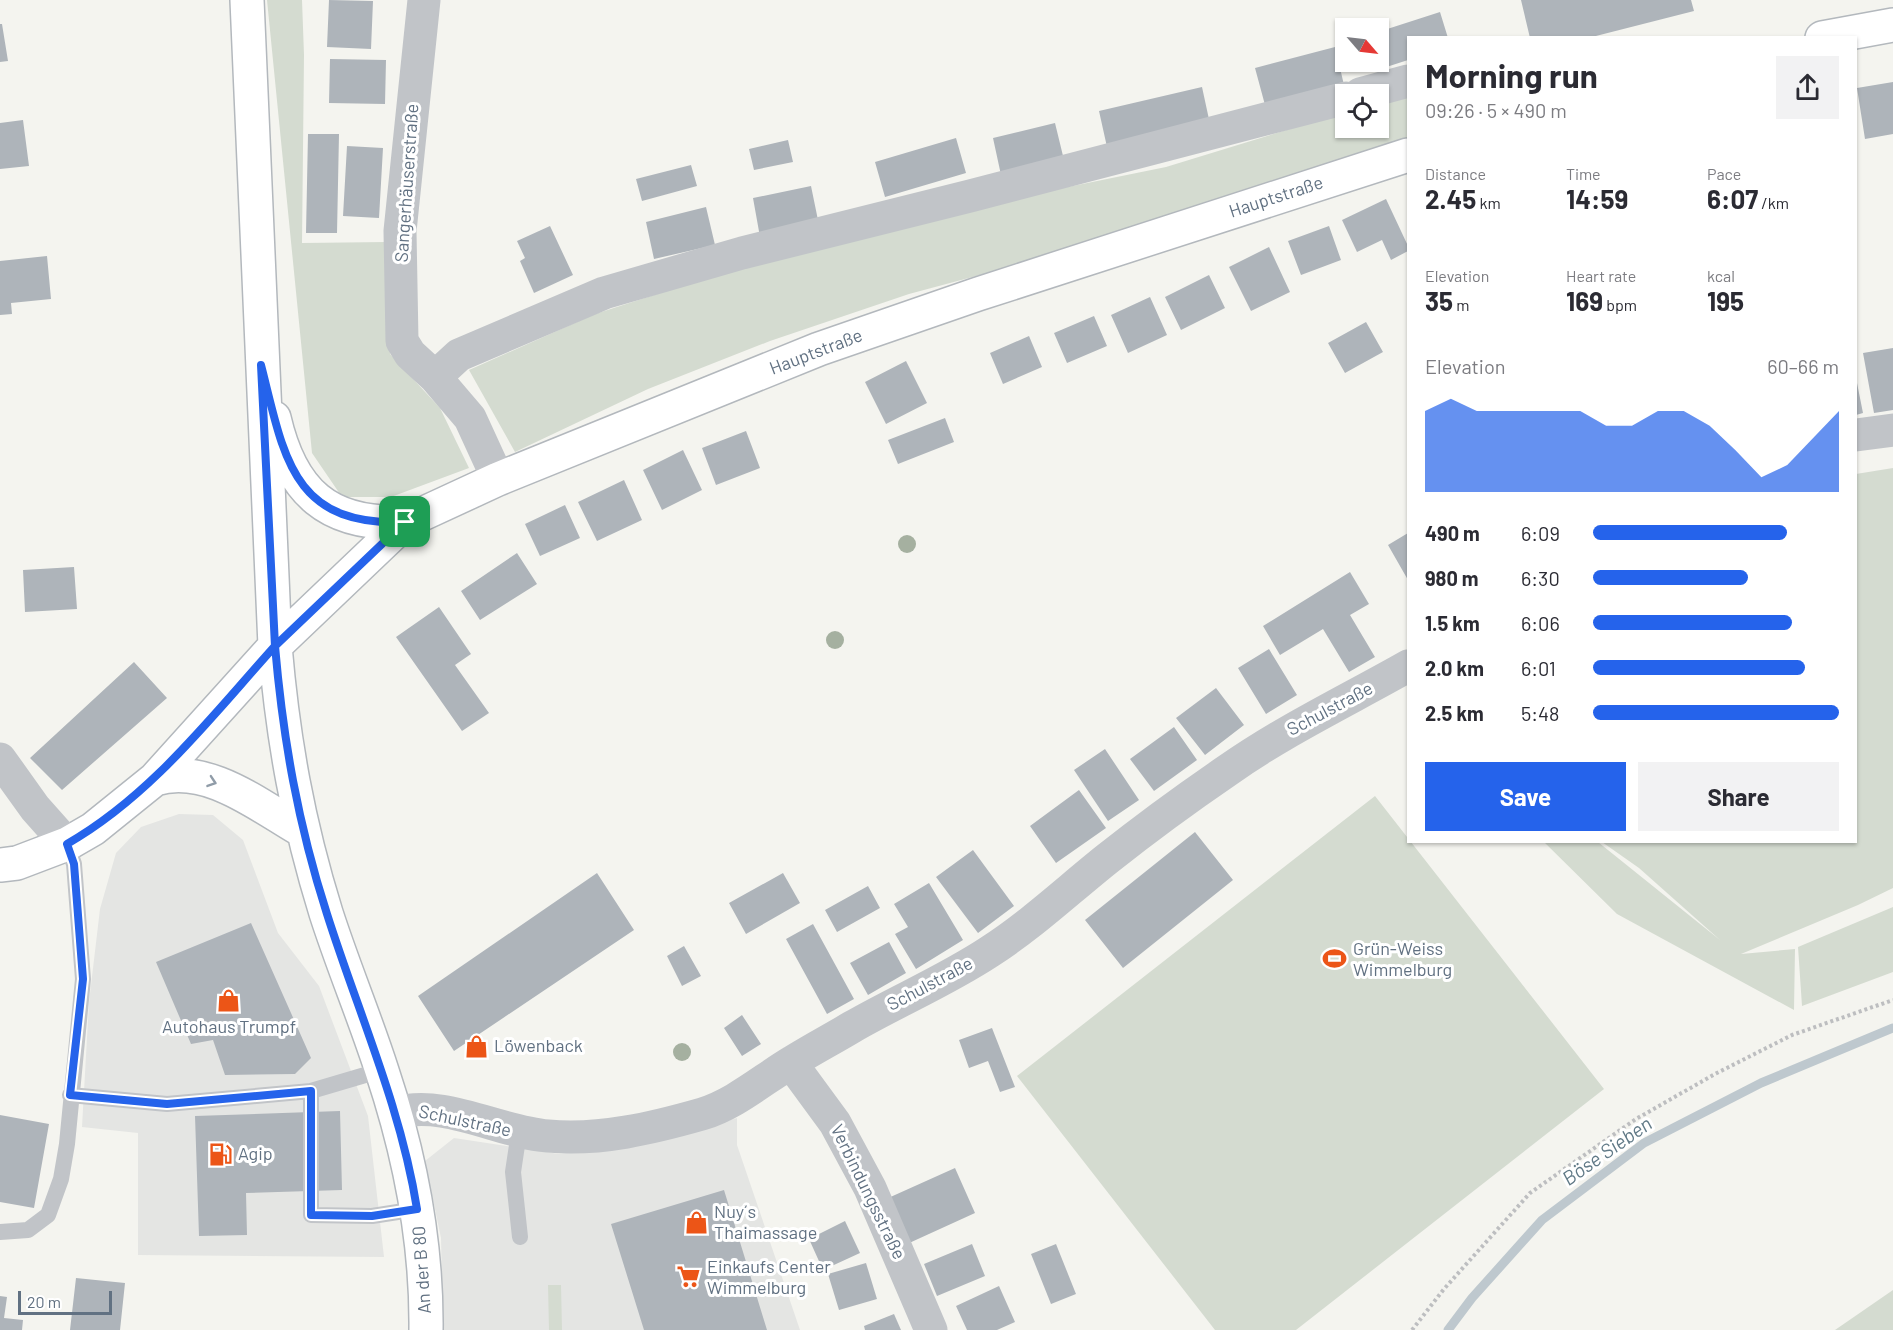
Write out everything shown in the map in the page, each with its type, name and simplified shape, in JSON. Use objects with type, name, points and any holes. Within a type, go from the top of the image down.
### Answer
[{"type":"main road","points":[[247,0],[261,365],[281,445],[310,496],[335,512],[363,521],[405,522]]},
{"type":"main road","points":[[1834,36],[1893,26]]},
{"type":"main road","name":"Hauptstraße","points":[[0,865],[17,863],[67,844],[93,829],[155,779],[275,646],[405,522],[498,479],[830,346],[989,290],[1407,155]]},
{"type":"main road","name":"An der B 80","points":[[261,365],[275,646],[284,742],[303,831],[327,914],[395,1113],[417,1209],[425,1281],[426,1330]]},
{"type":"main road","points":[[155,779],[184,774],[216,782],[303,831]]},
{"type":"street","name":"Sangerhäuserstraße","points":[[424,0],[400,231],[402,341],[410,354],[435,377],[470,418],[498,479]]},
{"type":"street","points":[[1389,86],[1407,81]]},
{"type":"street","points":[[435,377],[459,355],[604,293],[753,250],[1335,101]]},
{"type":"street","points":[[1857,435],[1893,430]]},
{"type":"street","name":"Schulstraße","points":[[395,1113],[420,1109],[548,1137],[587,1137],[660,1125],[706,1113],[737,1099],[791,1063],[873,1014],[956,973],[1031,922],[1107,859],[1229,769],[1286,732],[1407,667]]},
{"type":"street","points":[[3,767],[67,844]]},
{"type":"street","name":"Verbindungsstraße","points":[[791,1063],[835,1123],[870,1188],[931,1330]]},
{"type":"lane","points":[[0,1232],[28,1230],[48,1215],[62,1179],[83,979],[74,864],[67,844]]},
{"type":"lane","points":[[70,1095],[167,1104],[311,1091],[382,1070]]},
{"type":"lane","points":[[311,1091],[311,1215],[372,1216],[417,1209]]},
{"type":"lane","points":[[519,1132],[513,1172],[520,1237]]},
{"type":"path","points":[[1413,1330],[1444,1289],[1530,1193],[1636,1119],[1715,1074],[1792,1035],[1893,1000]]},
{"type":"shaded area","points":[[267,0],[302,0],[304,55],[302,243],[387,242],[390,354],[440,408],[469,468],[391,497],[342,497],[312,453]]},
{"type":"shaded area","points":[[1407,92],[1407,142],[1028,262],[909,294],[770,341],[648,389],[515,452],[469,370],[595,314],[754,263],[1048,191],[1166,167],[1335,115],[1335,138],[1389,138],[1389,98]]},
{"type":"shaded area","points":[[1893,468],[1893,888],[1741,954],[1795,949],[1794,1010],[1617,914],[1545,843],[1599,843],[1720,940],[1639,868],[1603,843],[1857,843],[1857,474]]},
{"type":"shaded area","name":"Grün-Weiss Wimmelburg","points":[[1375,796],[1407,837],[1407,843],[1412,843],[1604,1089],[1296,1330],[1215,1330],[1017,1076]]},
{"type":"shaded area","points":[[179,814],[213,815],[243,840],[278,933],[319,986],[368,1116],[384,1257],[138,1255],[138,1133],[82,1127],[89,1002],[100,909],[116,853],[141,827]]},
{"type":"shaded area","points":[[1893,907],[1893,972],[1802,1006],[1798,947]]},
{"type":"shaded area","points":[[737,1118],[737,1145],[800,1330],[443,1330],[441,1238],[425,1161],[454,1138],[559,1154],[671,1138]]},
{"type":"shaded area","points":[[548,1285],[561,1285],[562,1330],[549,1330]]},
{"type":"shaded area","points":[[1893,1290],[1893,1330],[1835,1330]]},
{"type":"building","points":[[329,0],[373,1],[371,49],[327,47]]},
{"type":"building","points":[[1521,0],[1691,0],[1694,11],[1596,36],[1530,36]]},
{"type":"building","points":[[1440,12],[1447,36],[1407,36],[1407,60],[1389,66],[1389,28]]},
{"type":"building","points":[[0,24],[2,24],[8,61],[0,62]]},
{"type":"building","points":[[1335,47],[1335,72],[1341,72],[1344,84],[1335,84],[1335,87],[1265,105],[1255,68]]},
{"type":"building","points":[[330,59],[386,60],[385,104],[329,103]]},
{"type":"building","points":[[1893,82],[1893,134],[1865,139],[1857,88]]},
{"type":"building","points":[[1202,87],[1210,124],[1107,147],[1099,111]]},
{"type":"building","points":[[23,120],[29,166],[0,169],[0,123]]},
{"type":"building","points":[[1055,123],[1064,160],[1001,175],[993,138]]},
{"type":"building","points":[[308,134],[339,134],[337,233],[306,233]]},
{"type":"building","points":[[956,138],[966,173],[885,197],[875,162]]},
{"type":"building","points":[[788,140],[793,162],[754,170],[749,149]]},
{"type":"building","points":[[347,146],[383,148],[379,218],[343,216]]},
{"type":"building","points":[[691,165],[697,186],[642,201],[636,179]]},
{"type":"building","points":[[811,186],[819,225],[760,237],[753,198]]},
{"type":"building","points":[[1386,199],[1407,244],[1407,252],[1391,260],[1382,240],[1357,252],[1342,220]]},
{"type":"building","points":[[706,207],[715,245],[654,259],[646,222]]},
{"type":"building","points":[[550,226],[573,275],[534,293],[520,261],[525,258],[517,241]]},
{"type":"building","points":[[1329,226],[1341,260],[1301,275],[1288,241]]},
{"type":"building","points":[[1269,247],[1290,292],[1251,311],[1229,267]]},
{"type":"building","points":[[47,256],[51,299],[11,303],[12,314],[0,315],[0,261]]},
{"type":"building","points":[[1209,275],[1225,308],[1181,330],[1165,297]]},
{"type":"building","points":[[1150,297],[1167,335],[1128,353],[1111,315]]},
{"type":"building","points":[[1094,316],[1107,346],[1067,363],[1054,333]]},
{"type":"building","points":[[1366,322],[1383,352],[1345,373],[1328,343]]},
{"type":"building","points":[[1029,336],[1042,367],[1003,384],[990,353]]},
{"type":"building","points":[[1893,348],[1893,410],[1874,413],[1863,353]]},
{"type":"building","points":[[906,361],[927,403],[886,424],[865,382]]},
{"type":"building","points":[[1857,383],[1863,413],[1857,415]]},
{"type":"building","points":[[945,418],[954,442],[898,464],[888,440]]},
{"type":"building","points":[[746,431],[760,468],[716,485],[702,448]]},
{"type":"building","points":[[683,450],[702,490],[662,510],[643,470]]},
{"type":"building","points":[[624,480],[642,520],[597,541],[578,502]]},
{"type":"building","points":[[565,505],[580,538],[540,556],[525,524]]},
{"type":"building","points":[[1407,534],[1407,578],[1388,545]]},
{"type":"building","points":[[517,553],[537,584],[480,620],[461,591]]},
{"type":"building","points":[[74,567],[77,609],[25,612],[23,570]]},
{"type":"building","points":[[1350,572],[1369,604],[1350,615],[1375,657],[1349,672],[1323,629],[1280,655],[1263,626]]},
{"type":"building","points":[[439,607],[471,654],[455,665],[489,713],[462,731],[396,637]]},
{"type":"building","points":[[1269,649],[1297,695],[1266,714],[1238,668]]},
{"type":"building","points":[[134,662],[167,698],[62,790],[30,758]]},
{"type":"building","points":[[1216,688],[1244,725],[1205,755],[1176,718]]},
{"type":"building","points":[[1174,727],[1197,760],[1154,791],[1130,759]]},
{"type":"building","points":[[1105,749],[1139,800],[1108,821],[1074,770]]},
{"type":"building","points":[[1079,790],[1106,828],[1056,863],[1030,826]]},
{"type":"building","points":[[1195,832],[1233,880],[1123,968],[1085,920]]},
{"type":"building","points":[[973,850],[1014,906],[978,933],[936,877]]},
{"type":"building","points":[[597,873],[634,930],[454,1051],[418,996]]},
{"type":"building","points":[[783,873],[800,903],[746,934],[729,903]]},
{"type":"building","points":[[929,883],[963,940],[916,969],[895,934],[908,927],[894,904]]},
{"type":"building","points":[[868,886],[880,908],[837,932],[825,910]]},
{"type":"building","name":"Autohaus Trumpf","points":[[251,923],[311,1058],[295,1074],[225,1075],[213,1040],[191,1044],[156,962]]},
{"type":"building","points":[[813,924],[854,999],[827,1014],[786,939]]},
{"type":"building","points":[[889,942],[906,973],[868,995],[850,963]]},
{"type":"building","points":[[684,946],[701,976],[682,986],[667,956]]},
{"type":"building","points":[[742,1015],[761,1044],[742,1056],[724,1028]]},
{"type":"building","points":[[992,1028],[1015,1087],[1000,1092],[988,1061],[969,1068],[959,1040]]},
{"type":"building","points":[[340,1111],[342,1190],[246,1193],[247,1235],[199,1236],[195,1116]]},
{"type":"building","points":[[0,1115],[49,1124],[34,1208],[0,1202]]},
{"type":"building","points":[[955,1168],[975,1213],[907,1244],[886,1199]]},
{"type":"building","name":"Einkaufs Center Wimmelburg","points":[[724,1190],[767,1330],[644,1330],[611,1224]]},
{"type":"building","points":[[845,1221],[860,1253],[823,1270],[809,1239]]},
{"type":"building","points":[[972,1244],[985,1276],[937,1296],[924,1264]]},
{"type":"building","points":[[1056,1244],[1076,1294],[1051,1304],[1031,1254]]},
{"type":"building","points":[[866,1263],[877,1299],[839,1310],[828,1274]]},
{"type":"building","points":[[76,1278],[125,1283],[120,1330],[70,1330]]},
{"type":"building","points":[[999,1286],[1015,1322],[997,1330],[967,1330],[956,1306]]},
{"type":"building","points":[[0,1296],[7,1297],[4,1318],[23,1320],[22,1330],[0,1330]]},
{"type":"building","points":[[894,1314],[901,1330],[865,1330],[864,1326]]},
{"type":"waterway","name":"Böse Sieben","points":[[1448,1330],[1472,1298],[1542,1220],[1644,1143],[1761,1083],[1893,1028]]},
{"type":"place","name":"Grün-Weiss Wimmelburg","points":[[1335,959]]},
{"type":"place","name":"Autohaus Trumpf","points":[[229,1001]]},
{"type":"place","name":"Löwenback","points":[[476,1046]]},
{"type":"place","name":"Agip","points":[[220,1154]]},
{"type":"place","name":"Nuy´s Thaimassage","points":[[696,1222]]},
{"type":"place","name":"Einkaufs Center Wimmelburg","points":[[689,1277]]},
{"type":"route","points":[[405,522],[340,581],[275,646],[284,742],[310,859],[356,1000],[382,1070],[406,1154],[417,1209],[372,1216],[311,1215],[311,1091],[167,1104],[70,1095],[83,979],[74,864],[67,844],[93,829],[155,779],[275,646],[261,365],[281,445],[310,496],[335,512],[363,521],[405,522]]}]
